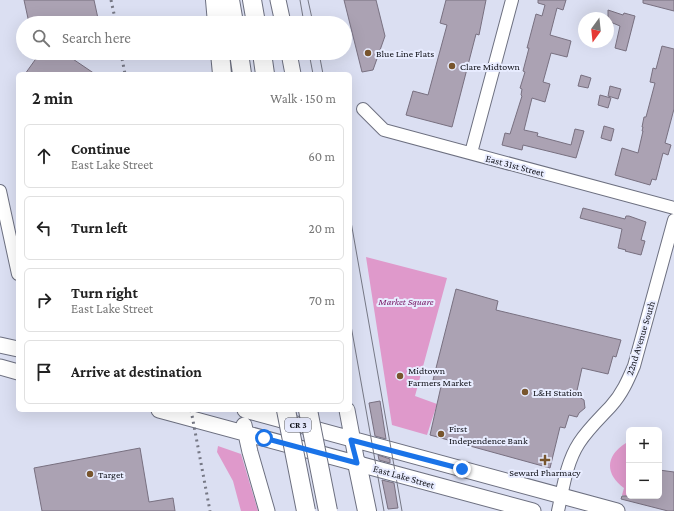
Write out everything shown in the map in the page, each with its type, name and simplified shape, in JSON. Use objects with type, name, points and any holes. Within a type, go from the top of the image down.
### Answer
[{"type":"highway","points":[[215,0],[216,16]]},
{"type":"highway","points":[[230,0],[233,16]]},
{"type":"highway","points":[[252,0],[255,16]]},
{"type":"highway","points":[[221,60],[222,72]]},
{"type":"highway","points":[[240,60],[242,72]]},
{"type":"highway","points":[[263,60],[265,72]]},
{"type":"highway","points":[[286,412],[306,511]]},
{"type":"highway","points":[[308,412],[328,511]]},
{"type":"highway","points":[[357,463],[367,511]]},
{"type":"main road","points":[[278,0],[281,16]]},
{"type":"main road","points":[[290,60],[293,72]]},
{"type":"main road","points":[[0,345],[16,349]]},
{"type":"main road","points":[[0,367],[16,371]]},
{"type":"main road","name":"East Lake Street","points":[[166,412],[533,511]]},
{"type":"main road","points":[[242,412],[245,433],[267,511]]},
{"type":"main road","name":"CR 3","points":[[252,412],[617,511]]},
{"type":"main road","points":[[347,412],[351,440],[357,463]]},
{"type":"street","points":[[472,153],[512,0]]},
{"type":"street","name":"East 31st Street","points":[[363,109],[384,130],[674,208]]},
{"type":"street","points":[[0,190],[16,265]]},
{"type":"street","name":"22nd Avenue South","points":[[558,511],[571,459],[578,444],[589,429],[612,405],[624,387],[634,366],[674,220]]},
{"type":"green space","name":"Market Square","points":[[366,257],[447,278],[415,396],[437,404],[427,435],[392,425]]},
{"type":"green space","points":[[626,443],[626,496],[622,495],[624,488],[613,477],[610,465],[611,459],[619,448]]},
{"type":"green space","points":[[218,446],[241,454],[258,511],[241,511],[233,481],[217,452]]},
{"type":"building","points":[[24,0],[94,0],[97,16],[27,16]]},
{"type":"building","name":"Blue Line Flats","points":[[344,0],[376,0],[385,36],[373,70],[362,72],[352,32],[352,16],[348,16]]},
{"type":"building","name":"Clare Midtown","points":[[446,0],[486,0],[479,35],[476,34],[452,127],[406,115],[413,91],[428,95],[447,25],[440,23]]},
{"type":"building","points":[[538,0],[566,0],[563,10],[557,8],[550,35],[571,41],[567,57],[551,53],[543,82],[550,84],[545,102],[532,98],[524,130],[538,133],[537,136],[571,145],[575,129],[584,131],[576,158],[523,145],[522,150],[502,145],[505,133],[510,134],[522,96],[522,89],[520,88],[525,72],[523,71],[529,48],[527,48],[536,14],[542,16],[545,5],[538,3]]},
{"type":"building","points":[[643,0],[674,0],[674,11],[643,3]]},
{"type":"building","points":[[614,12],[623,15],[624,13],[635,16],[626,51],[615,48],[620,26],[614,24]]},
{"type":"building","points":[[662,46],[674,49],[674,109],[665,143],[671,145],[668,155],[663,153],[656,180],[652,179],[650,185],[615,175],[622,148],[638,153],[643,131],[642,127],[644,117],[646,117],[655,83],[650,82],[653,68],[656,69]]},
{"type":"building","points":[[35,60],[74,60],[92,72],[26,72]]},
{"type":"building","points":[[581,75],[591,78],[588,88],[578,86]]},
{"type":"building","points":[[610,86],[621,89],[618,99],[608,96]]},
{"type":"building","points":[[600,95],[611,98],[608,108],[598,105]]},
{"type":"building","points":[[604,126],[614,129],[611,141],[601,138]]},
{"type":"building","points":[[583,208],[625,219],[626,216],[629,216],[646,222],[641,240],[645,241],[641,255],[618,248],[622,229],[580,218]]},
{"type":"building","name":"L&H Station","points":[[456,289],[498,301],[496,310],[621,340],[616,357],[613,356],[608,374],[582,368],[576,395],[584,400],[585,408],[577,417],[569,415],[565,428],[560,427],[550,468],[430,435],[442,382],[433,380]]},
{"type":"building","points":[[380,401],[386,439],[375,436],[369,403]]},
{"type":"building","name":"Target","points":[[140,448],[149,502],[173,498],[175,511],[42,511],[34,468]]},
{"type":"building","points":[[378,455],[390,459],[390,463],[379,460]]},
{"type":"building","points":[[662,470],[674,472],[674,511],[668,511],[621,499],[622,496],[626,496],[626,499],[662,499]]},
{"type":"building","points":[[382,480],[394,483],[398,508],[388,509]]},
{"type":"tram line","points":[[300,0],[303,16]]},
{"type":"tram line","points":[[308,0],[311,16]]},
{"type":"tram line","points":[[310,60],[313,72]]},
{"type":"tram line","points":[[320,60],[323,72]]},
{"type":"tram line","points":[[352,227],[402,511]]},
{"type":"tram line","points":[[352,331],[384,511]]},
{"type":"railway","points":[[111,0],[114,16]]},
{"type":"railway","points":[[122,60],[125,72]]},
{"type":"railway","points":[[191,412],[210,511]]},
{"type":"place","name":"Blue Line Flats","points":[[368,53]]},
{"type":"place","name":"Clare Midtown","points":[[452,66]]},
{"type":"place","name":"Midtown Farmers Market","points":[[400,376]]},
{"type":"place","name":"L&H Station","points":[[525,392]]},
{"type":"place","name":"First Independence Bank","points":[[441,434]]},
{"type":"place","name":"Seward Pharmacy","points":[[545,460]]},
{"type":"place","name":"Target","points":[[90,474]]},
{"type":"route","points":[[264,438],[357,463],[351,440],[462,469]]}]
